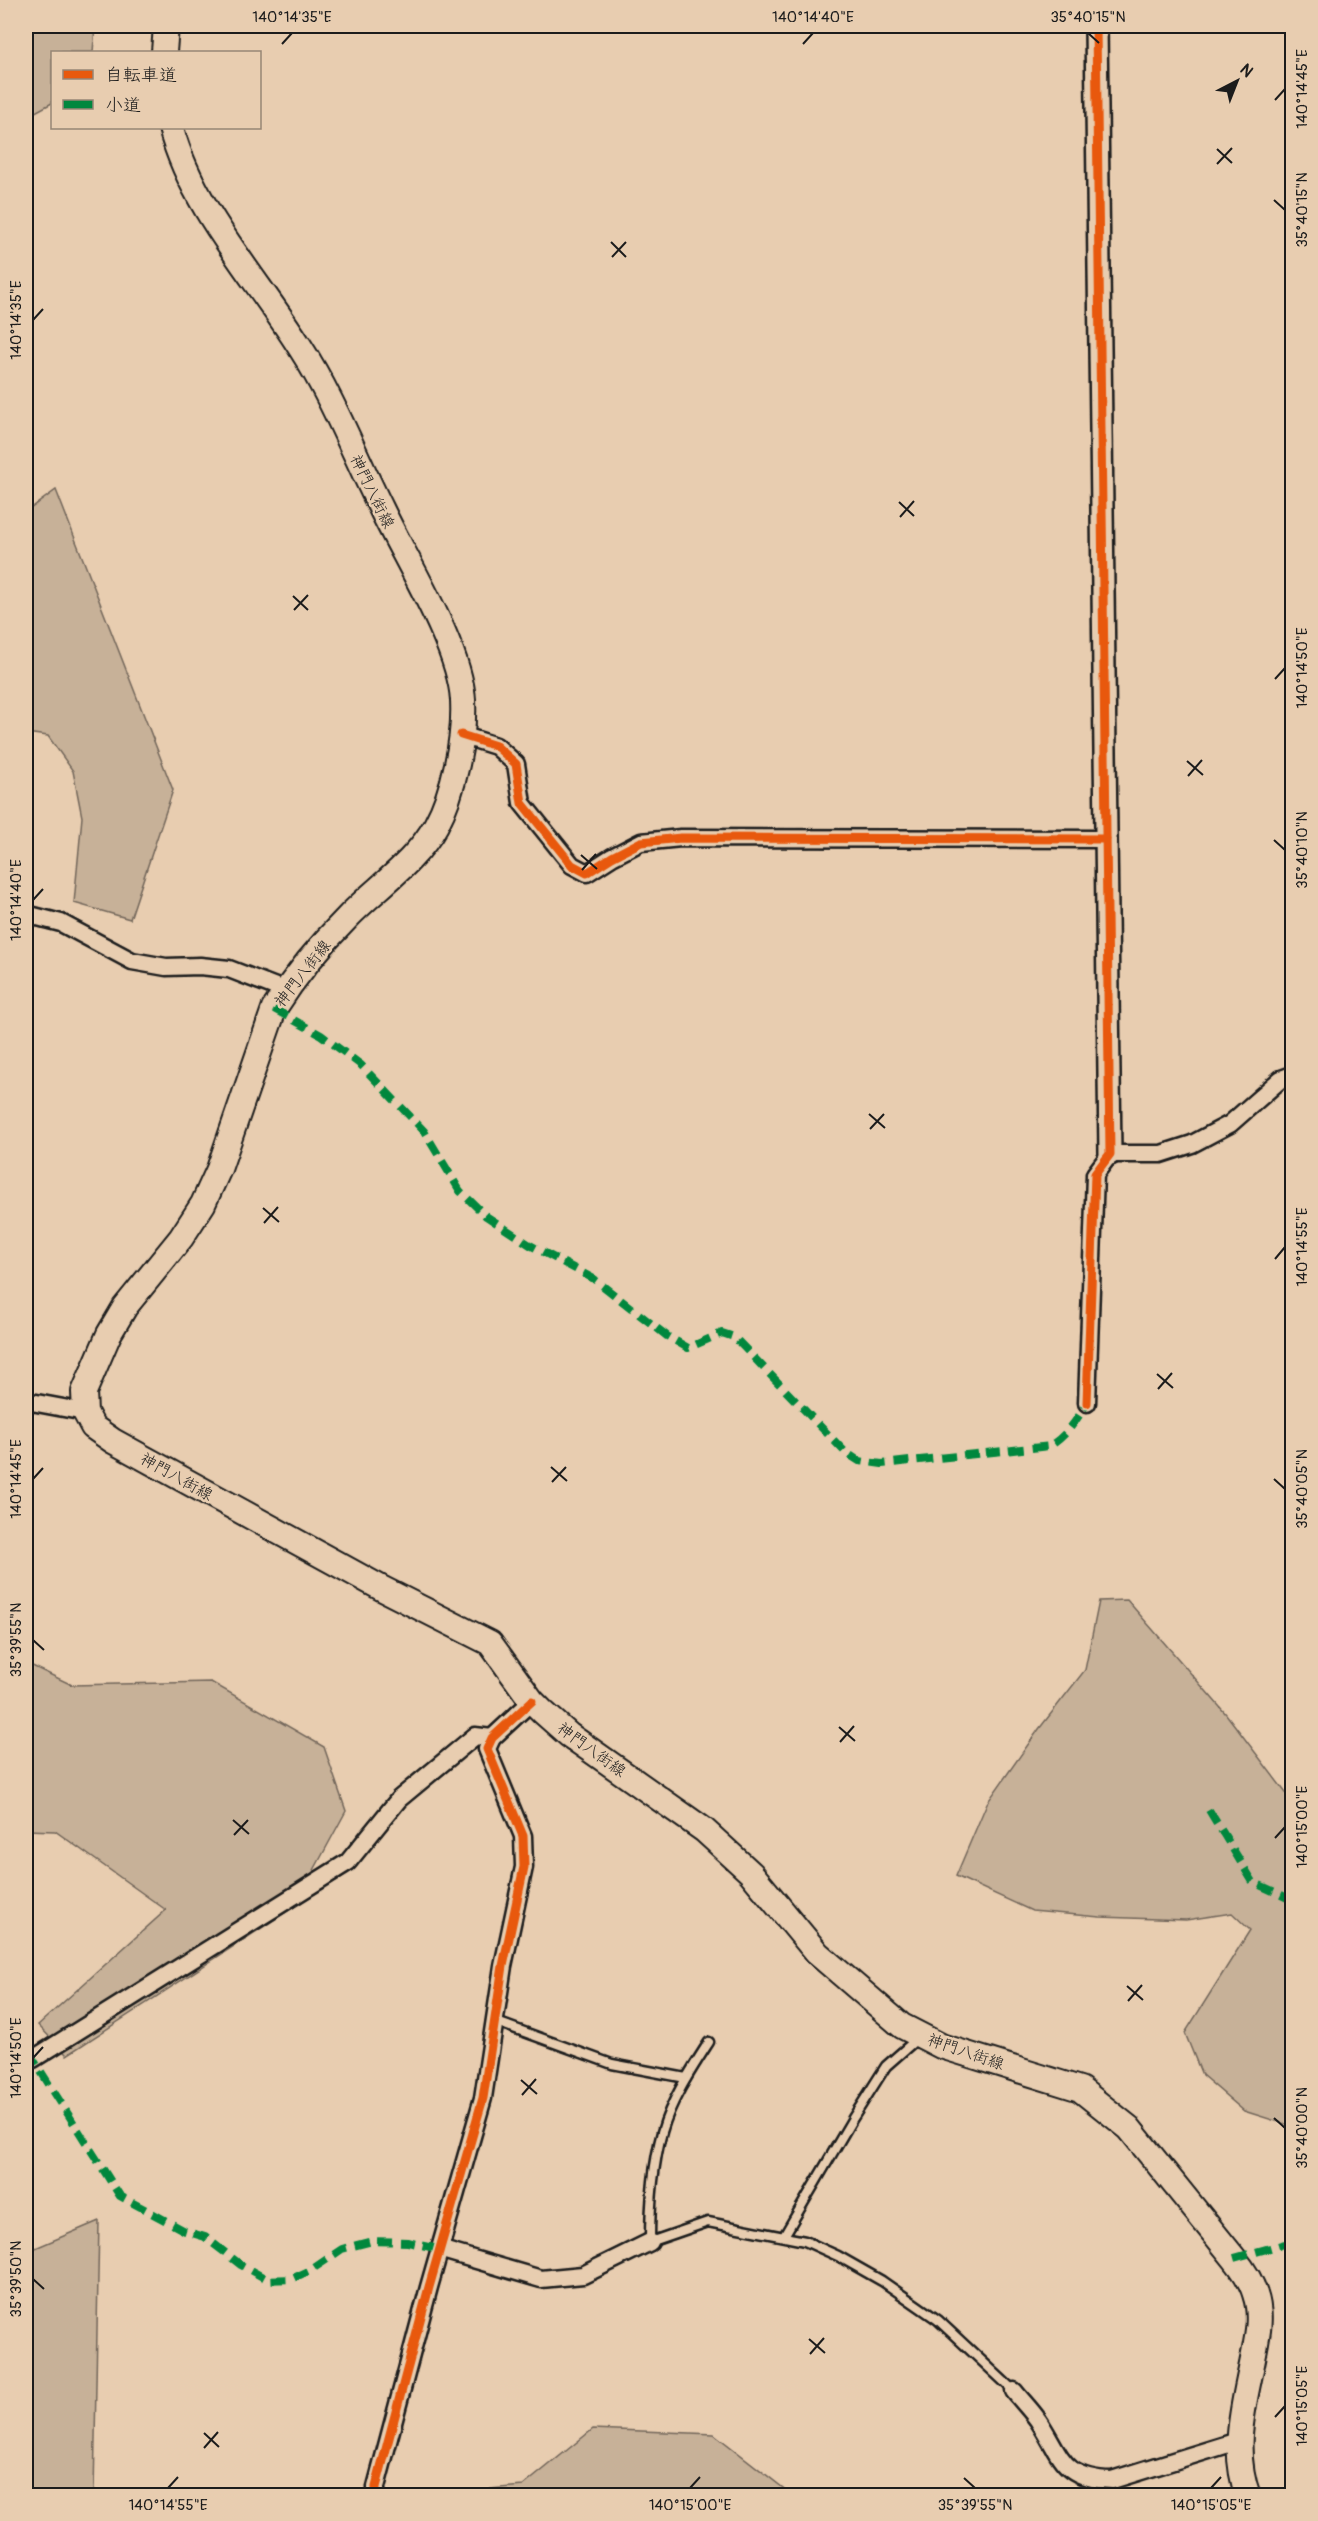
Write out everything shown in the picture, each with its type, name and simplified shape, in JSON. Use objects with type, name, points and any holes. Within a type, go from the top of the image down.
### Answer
[{"type":"main road","points":[[164,51],[166,26]]},
{"type":"main road","name":"神門八街線","points":[[171,129],[196,192],[318,377],[428,602],[455,664],[463,699],[461,735],[452,784],[436,826],[418,851],[347,918],[286,991],[274,1009],[219,1169],[202,1204],[181,1238],[147,1278],[110,1334],[84,1392],[85,1412],[93,1427],[113,1441],[383,1589],[490,1643],[531,1701],[569,1735],[704,1830],[751,1873],[817,1953],[902,2026],[941,2046],[1080,2089],[1129,2128],[1248,2276],[1256,2296],[1260,2324],[1238,2441],[1239,2462],[1248,2496]]},
{"type":"street","points":[[1087,1403],[1095,1174],[1110,1154],[1096,26]]},
{"type":"street","points":[[461,735],[496,746],[516,764],[522,803],[572,865],[587,873],[641,842],[681,838],[1106,838]]},
{"type":"street","points":[[26,914],[61,923],[132,961],[166,967],[200,966],[228,969],[286,991]]},
{"type":"street","points":[[1110,1154],[1161,1154],[1192,1144],[1230,1124],[1281,1079],[1293,1075]]},
{"type":"street","points":[[26,1401],[85,1412]]},
{"type":"street","points":[[376,2496],[376,2487],[483,2098],[503,1966],[524,1867],[523,1836],[487,1749],[492,1738],[531,1701]]},
{"type":"street","points":[[33,2059],[348,1862],[399,1799],[475,1736],[492,1738]]},
{"type":"street","points":[[440,2249],[541,2279],[583,2275],[650,2242]]},
{"type":"street","points":[[1014,2391],[1038,2421],[1055,2453],[1071,2469],[1091,2480],[1112,2480],[1238,2441]]},
{"type":"lane","points":[[495,2021],[612,2064],[686,2078]]},
{"type":"lane","points":[[784,2236],[886,2066],[920,2036]]},
{"type":"lane","points":[[709,2042],[686,2078],[662,2131],[650,2193],[650,2242],[708,2222],[805,2241],[838,2256],[882,2281],[938,2320],[1014,2391]]},
{"type":"shaded area","points":[[26,26],[95,26],[93,51],[51,51],[51,104],[26,117]]},
{"type":"shaded area","points":[[56,490],[173,790],[130,919],[74,903],[82,817],[73,771],[48,736],[26,733],[26,512]]},
{"type":"shaded area","points":[[1127,1600],[1226,1714],[1292,1801],[1292,2126],[1244,2111],[1202,2075],[1185,2033],[1250,1930],[1232,1913],[1186,1920],[1100,1917],[1032,1911],[956,1876],[987,1803],[1039,1729],[1085,1670],[1099,1601]]},
{"type":"shaded area","points":[[26,1663],[72,1685],[211,1682],[324,1747],[346,1811],[294,1907],[67,2055],[38,2025],[166,1910],[55,1831],[26,1830]]},
{"type":"shaded area","points":[[99,2221],[94,2493],[93,2496],[26,2495],[26,2252]]},
{"type":"shaded area","points":[[593,2429],[714,2434],[792,2495],[423,2495],[523,2486]]},
{"type":"marked path","points":[[274,1009],[321,1035],[361,1065],[424,1131],[460,1191],[486,1216],[530,1245],[594,1279],[667,1336],[688,1348],[722,1333],[734,1337],[845,1452],[859,1461],[882,1464],[1050,1446],[1071,1427],[1087,1403]]},
{"type":"marked path","points":[[1209,1810],[1253,1882],[1292,1900]]},
{"type":"marked path","points":[[26,2063],[33,2059],[120,2196],[185,2231],[205,2237],[241,2265],[268,2280],[291,2279],[311,2270],[342,2249],[372,2241],[408,2242],[439,2249]]},
{"type":"marked path","points":[[1234,2258],[1292,2242]]},
{"type":"cycle path","points":[[1087,1403],[1095,1174],[1110,1154],[1096,26]]},
{"type":"cycle path","points":[[461,735],[496,746],[516,764],[522,803],[572,865],[587,873],[641,842],[681,838],[1106,839]]},
{"type":"cycle path","points":[[376,2496],[376,2487],[429,2287],[483,2098],[503,1966],[524,1867],[523,1836],[487,1749],[492,1738],[532,1701]]}]
